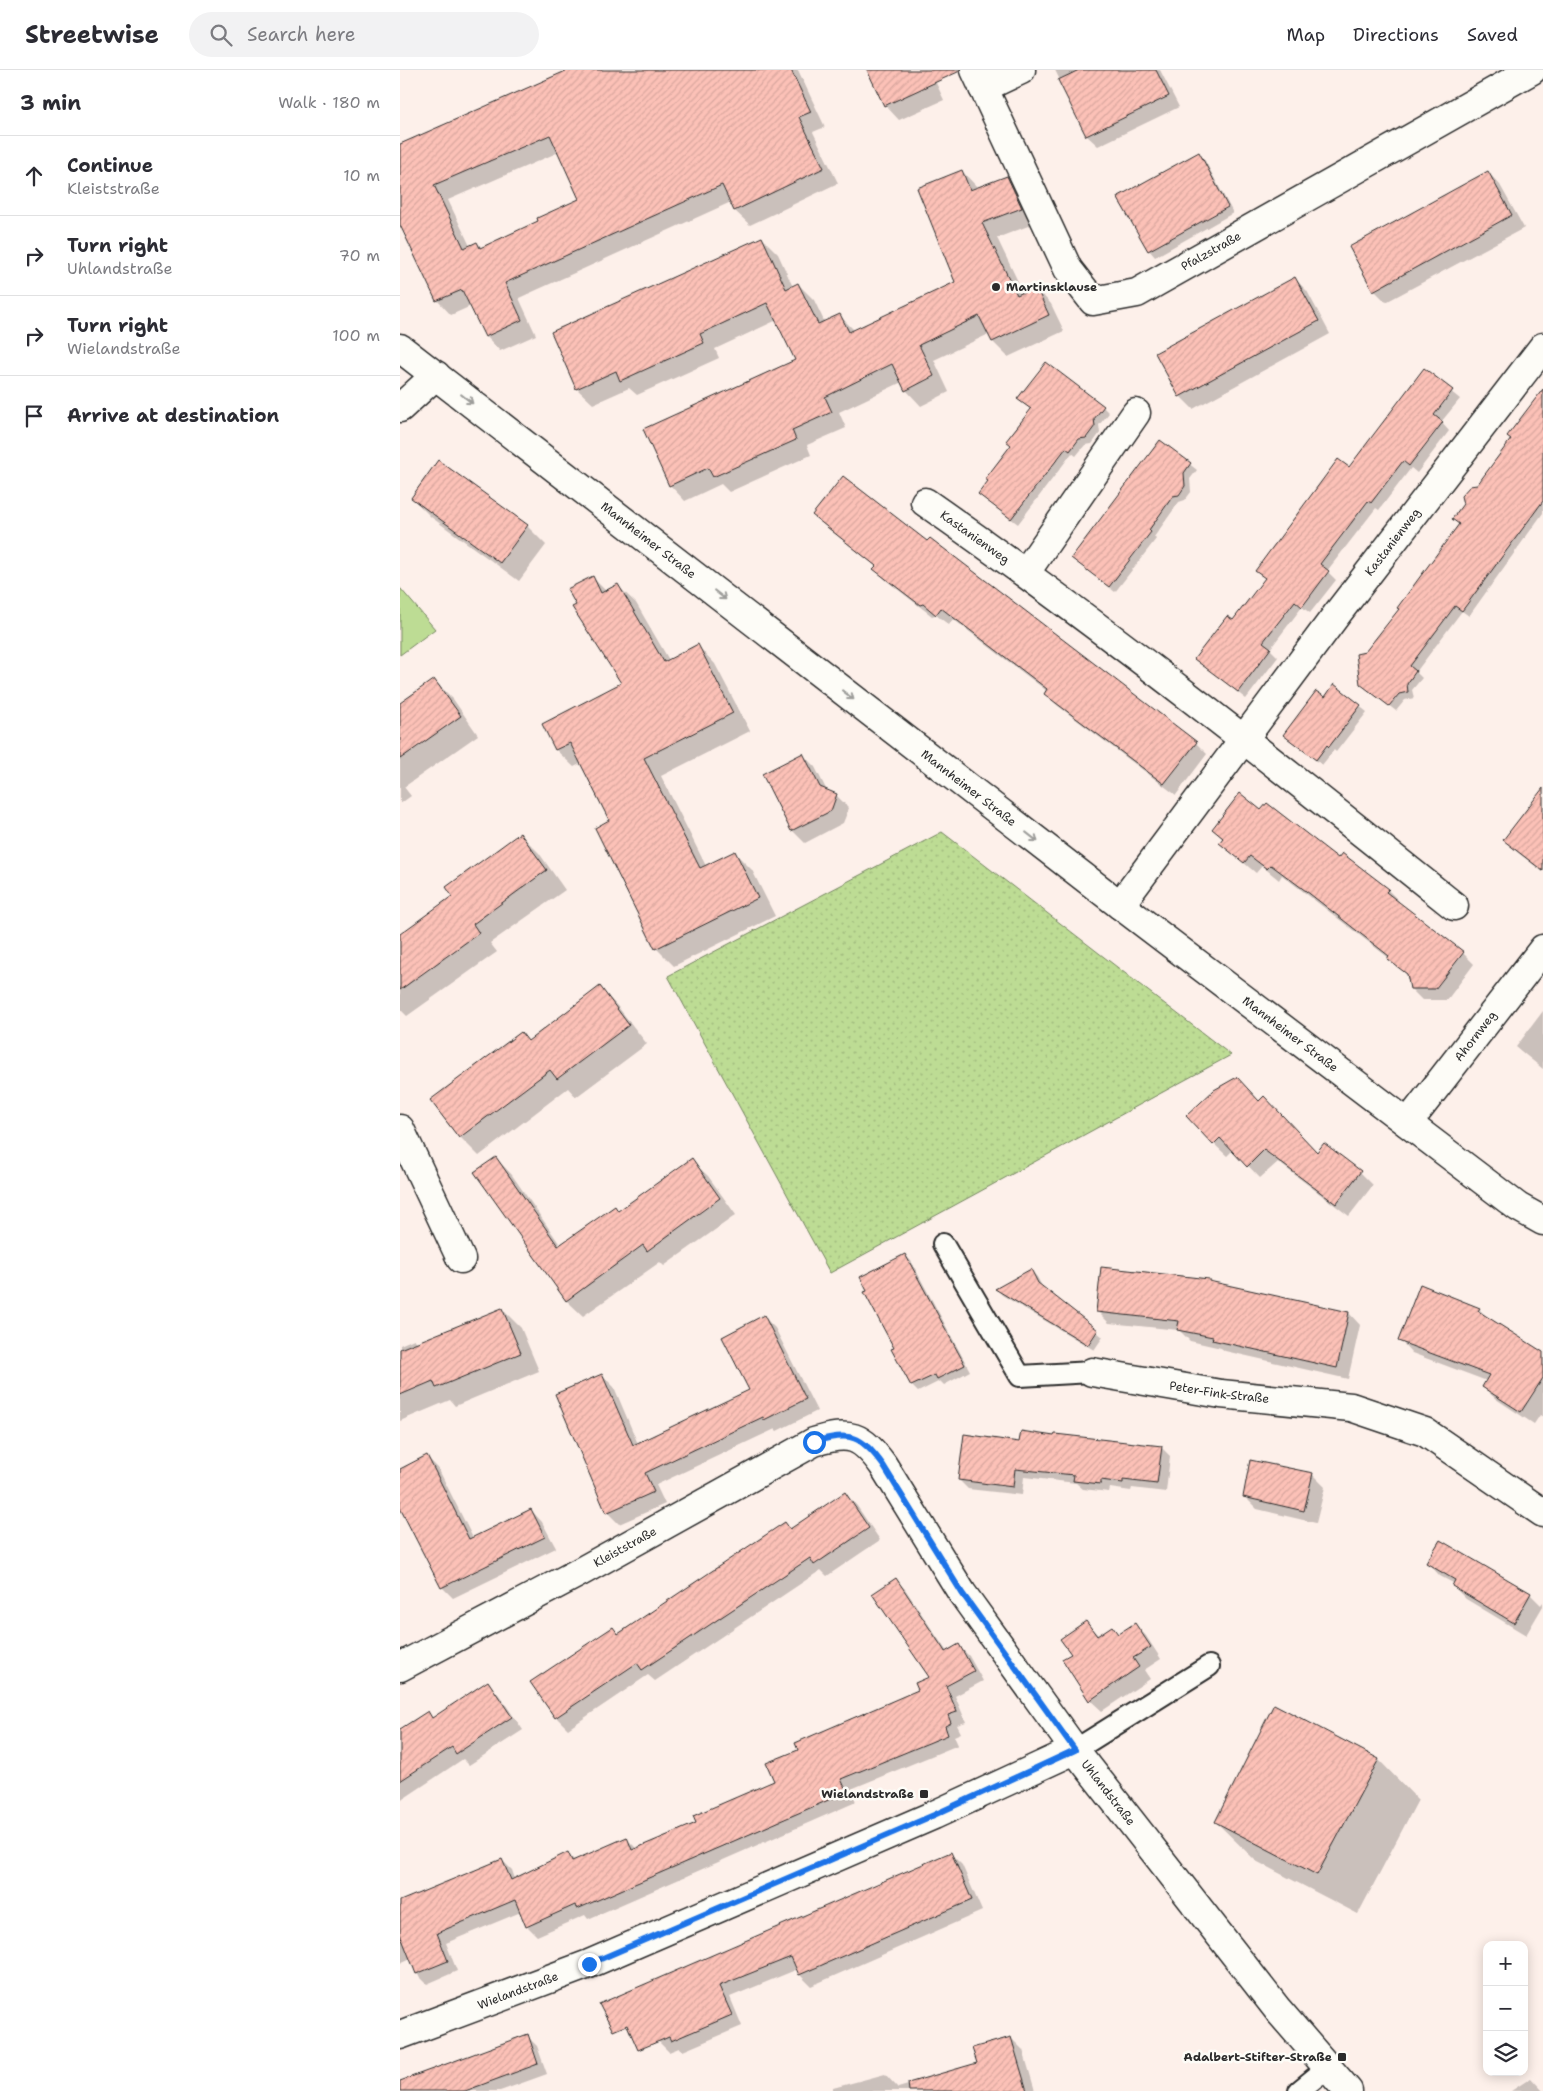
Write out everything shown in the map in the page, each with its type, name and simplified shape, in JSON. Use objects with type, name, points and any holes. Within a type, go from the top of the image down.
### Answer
[{"type":"street","name":"Pfalzstraße","points":[[1021,70],[979,79],[1068,269],[1093,301],[1137,293],[1532,70]]},
{"type":"street","name":"Kastanienweg","points":[[1120,905],[1336,614],[1543,347]]},
{"type":"street","name":"Mannheimer Straße","points":[[400,348],[1120,905],[1518,1207],[1543,1221]]},
{"type":"street","points":[[400,408],[436,375]]},
{"type":"street","points":[[1026,572],[1136,413]]},
{"type":"street","name":"Kastanienweg","points":[[925,502],[1026,572],[1244,738],[1454,906]]},
{"type":"street","name":"Ahornweg","points":[[1408,1123],[1543,949]]},
{"type":"street","points":[[400,1129],[461,1259]]},
{"type":"street","name":"Peter-Fink-Straße","points":[[1092,1372],[1221,1394],[1351,1407],[1425,1432],[1543,1513]]},
{"type":"street","name":"Kleiststraße","points":[[400,1668],[580,1572],[814,1442],[830,1437],[852,1436]]},
{"type":"street","name":"Uhlandstraße","points":[[852,1436],[870,1448],[883,1465],[962,1593],[1075,1750],[1278,2010],[1348,2091]]},
{"type":"street","name":"Wielandstraße","points":[[400,2035],[589,1964],[925,1819],[1075,1750]]},
{"type":"lane","name":"Peter-Fink-Straße","points":[[943,1244],[1020,1376],[1092,1372]]},
{"type":"lane","points":[[1075,1750],[1209,1666]]},
{"type":"lane","points":[[1299,2091],[1327,2068]]},
{"type":"green space","points":[[400,588],[435,629],[400,655]]},
{"type":"green space","points":[[942,832],[1231,1055],[830,1273],[668,976]]},
{"type":"building","points":[[568,70],[791,70],[811,112],[799,117],[824,168],[734,211],[722,185],[505,283],[522,320],[485,337],[462,290],[436,301],[400,225],[400,144]],"holes":[[[550,135],[579,199],[537,218],[538,221],[480,248],[477,242],[464,248],[434,185]]]},
{"type":"building","points":[[867,70],[960,70],[960,71],[884,106]]},
{"type":"building","points":[[1079,70],[1156,70],[1169,96],[1086,136],[1058,80]]},
{"type":"building","points":[[1199,152],[1228,207],[1148,251],[1117,197]]},
{"type":"building","points":[[962,170],[970,190],[1007,176],[1022,208],[982,223],[1017,295],[1036,287],[1049,315],[992,342],[979,316],[919,345],[934,376],[905,391],[892,364],[825,397],[832,412],[792,430],[796,440],[713,477],[708,468],[669,486],[643,429],[795,360],[767,303],[700,334],[704,343],[620,381],[616,371],[576,389],[551,332],[762,237],[786,289],[798,283],[818,324],[840,314],[849,332],[955,282],[917,188]]},
{"type":"building","points":[[1488,171],[1512,215],[1373,291],[1349,247]]},
{"type":"building","points":[[1295,277],[1319,321],[1179,397],[1155,353]]},
{"type":"building","points":[[1046,362],[1104,406],[1094,419],[1095,426],[1086,438],[1079,439],[1070,451],[1066,448],[1011,519],[978,494],[988,481],[985,479],[1011,445],[1006,441],[1031,409],[1017,399]]},
{"type":"building","points":[[1424,368],[1453,390],[1434,415],[1443,422],[1409,466],[1403,461],[1371,503],[1368,501],[1320,564],[1329,571],[1302,607],[1295,601],[1263,642],[1271,648],[1238,692],[1194,659],[1227,616],[1233,620],[1265,578],[1255,571],[1338,459],[1349,467]]},
{"type":"building","points":[[1543,389],[1543,501],[1462,611],[1455,606],[1410,666],[1416,671],[1407,684],[1408,692],[1399,694],[1389,706],[1360,684],[1356,654],[1365,652],[1399,609],[1397,608],[1459,524],[1452,519],[1463,504],[1461,496],[1470,486],[1477,485],[1511,439],[1507,436]]},
{"type":"building","points":[[1160,440],[1191,463],[1184,473],[1185,486],[1179,495],[1173,496],[1149,530],[1151,532],[1109,587],[1071,558]]},
{"type":"building","points":[[438,460],[528,525],[500,563],[411,498]]},
{"type":"building","points":[[843,476],[927,541],[930,538],[1197,742],[1164,784],[1044,694],[1047,689],[941,608],[936,615],[923,604],[920,605],[873,569],[876,566],[812,515]]},
{"type":"building","points":[[593,576],[601,593],[618,584],[664,662],[698,644],[733,713],[644,758],[700,868],[735,851],[758,898],[655,949],[595,828],[609,820],[570,743],[555,750],[542,724],[621,683],[572,607],[576,605],[567,589]]},
{"type":"building","points":[[434,679],[461,716],[400,759],[400,703]]},
{"type":"building","points":[[1334,684],[1361,705],[1329,747],[1327,745],[1316,760],[1283,735],[1316,691],[1325,697]]},
{"type":"building","points":[[803,753],[820,787],[837,794],[831,811],[791,831],[762,774]]},
{"type":"building","points":[[1543,788],[1543,871],[1503,840]]},
{"type":"building","points":[[1240,793],[1261,810],[1267,803],[1338,858],[1342,853],[1389,889],[1386,892],[1464,952],[1435,989],[1410,989],[1407,974],[1387,959],[1389,956],[1310,894],[1271,865],[1267,869],[1250,856],[1244,863],[1219,843],[1223,838],[1212,829]]},
{"type":"building","points":[[520,833],[547,870],[473,924],[479,933],[400,990],[400,934],[452,896],[446,887]]},
{"type":"building","points":[[600,986],[629,1025],[557,1079],[550,1070],[459,1138],[430,1100],[521,1032],[528,1041]]},
{"type":"building","points":[[1237,1077],[1259,1101],[1264,1096],[1317,1152],[1324,1143],[1361,1171],[1336,1204],[1264,1150],[1247,1167],[1220,1138],[1213,1145],[1186,1116],[1214,1090]]},
{"type":"building","points":[[496,1157],[558,1246],[615,1206],[618,1211],[692,1158],[720,1198],[647,1251],[643,1245],[566,1301],[474,1172]]},
{"type":"building","points":[[905,1254],[965,1365],[937,1379],[935,1375],[911,1386],[891,1349],[894,1348],[864,1292],[867,1291],[860,1277]]},
{"type":"building","points":[[1101,1267],[1209,1279],[1209,1281],[1349,1312],[1337,1368],[1212,1340],[1213,1337],[1177,1330],[1179,1321],[1096,1312]]},
{"type":"building","points":[[1031,1269],[1038,1283],[1098,1330],[1088,1345],[995,1289]]},
{"type":"building","points":[[1420,1284],[1480,1308],[1478,1311],[1543,1352],[1543,1378],[1521,1412],[1482,1387],[1489,1375],[1398,1341]]},
{"type":"building","points":[[502,1308],[521,1353],[436,1388],[433,1381],[400,1395],[400,1349]]},
{"type":"building","points":[[764,1315],[806,1399],[764,1420],[763,1417],[645,1473],[654,1492],[606,1513],[555,1394],[602,1374],[633,1445],[749,1390],[722,1337]]},
{"type":"building","points":[[1021,1431],[1162,1446],[1157,1484],[1123,1480],[1123,1483],[1101,1480],[1101,1484],[1073,1481],[1074,1475],[1015,1469],[1013,1487],[958,1480],[964,1434],[1019,1442]]},
{"type":"building","points":[[427,1455],[469,1539],[531,1509],[545,1537],[441,1588],[400,1508],[400,1469]]},
{"type":"building","points":[[1250,1460],[1313,1473],[1304,1511],[1243,1497]]},
{"type":"building","points":[[845,1492],[869,1528],[814,1565],[810,1558],[642,1670],[637,1663],[555,1718],[530,1682],[613,1627],[618,1634],[785,1522],[790,1529]]},
{"type":"building","points":[[1440,1540],[1531,1593],[1514,1623],[1452,1586],[1455,1580],[1426,1563]]},
{"type":"building","points":[[896,1578],[945,1652],[959,1644],[974,1671],[946,1686],[957,1712],[948,1715],[951,1723],[945,1726],[948,1735],[841,1779],[847,1792],[577,1909],[575,1905],[526,1927],[515,1900],[437,1933],[448,1961],[416,1974],[400,1934],[400,1901],[502,1859],[511,1880],[568,1852],[572,1861],[627,1837],[632,1850],[696,1823],[693,1816],[774,1781],[766,1763],[798,1750],[795,1743],[918,1690],[915,1683],[929,1677],[872,1594]]},
{"type":"building","points":[[1086,1621],[1097,1636],[1112,1626],[1118,1634],[1135,1623],[1151,1647],[1133,1658],[1139,1667],[1089,1701],[1062,1659],[1071,1654],[1060,1639]]},
{"type":"building","points":[[488,1681],[512,1717],[456,1754],[452,1747],[400,1781],[400,1729],[428,1711],[432,1718]]},
{"type":"building","points":[[1274,1704],[1379,1759],[1317,1875],[1215,1822]]},
{"type":"building","points":[[951,1852],[972,1900],[799,1975],[791,1957],[719,1986],[732,2015],[671,2041],[669,2037],[638,2050],[627,2025],[613,2031],[599,2004]]},
{"type":"building","points":[[528,2034],[538,2064],[465,2091],[400,2091],[400,2081]]},
{"type":"building","points":[[1011,2037],[1027,2091],[909,2091],[908,2083],[977,2063],[972,2048]]},
{"type":"place","name":"Martinsklause","points":[[996,287]]},
{"type":"place","name":"Wielandstraße","points":[[924,1794]]},
{"type":"place","name":"Adalbert-Stifter-Straße","points":[[1342,2057]]},
{"type":"route","points":[[589,1964],[934,1815],[1075,1750],[962,1593],[883,1465],[870,1448],[852,1436],[830,1437],[814,1442]]}]
